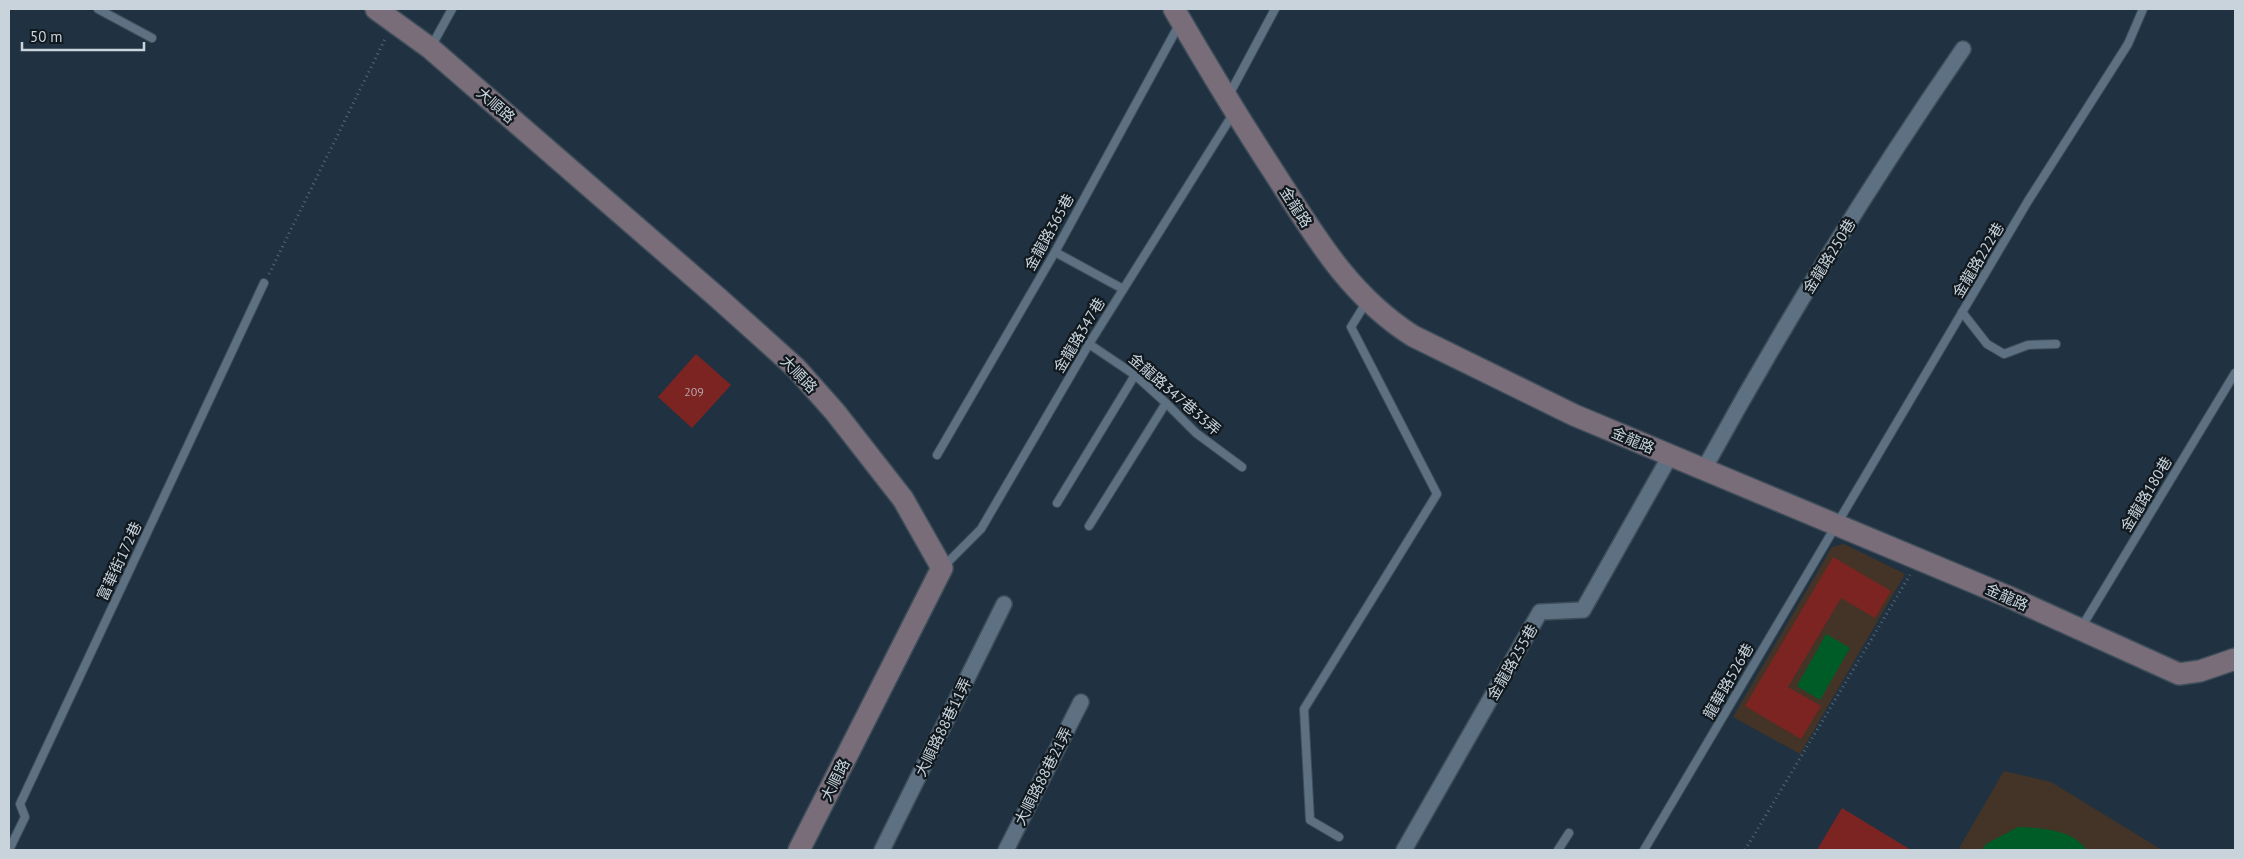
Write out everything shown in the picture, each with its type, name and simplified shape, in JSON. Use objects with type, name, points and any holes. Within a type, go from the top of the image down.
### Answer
[{"type":"street","name":"大順路","points":[[376,9],[430,48],[796,368],[835,412],[902,499],[942,568],[799,850]]},
{"type":"street","name":"金龍路","points":[[1178,14],[1231,105],[1330,259],[1367,301],[1394,324],[1413,336],[1574,415],[2009,597],[2179,674],[2200,671],[2235,659]]},
{"type":"street","name":"金龍路250巷","points":[[1704,469],[1764,360],[1922,109],[1963,49]]},
{"type":"street","name":"金龍路255巷","points":[[1404,850],[1540,612],[1583,610],[1670,456]]},
{"type":"street","name":"大順路88巷11弄","points":[[882,850],[1004,604]]},
{"type":"street","name":"大順路88巷21弄","points":[[1006,850],[1081,702]]},
{"type":"lane","points":[[98,9],[152,38]]},
{"type":"lane","points":[[430,48],[452,9]]},
{"type":"lane","name":"金龍路347巷","points":[[942,568],[981,529],[1089,344],[1124,289],[1231,105],[1275,9]]},
{"type":"lane","name":"金龍路222巷","points":[[1836,525],[2028,201],[2128,44],[2143,9]]},
{"type":"lane","name":"金龍路365巷","points":[[937,455],[1055,252],[1178,14]]},
{"type":"lane","points":[[1055,252],[1124,289]]},
{"type":"lane","name":"富華街172巷","points":[[9,850],[25,818],[20,804],[264,283]]},
{"type":"lane","points":[[1339,836],[1310,820],[1304,709],[1437,494],[1351,327],[1367,301]]},
{"type":"lane","points":[[1962,312],[1987,344],[2004,354],[2028,345],[2056,344]]},
{"type":"lane","name":"金龍路347巷33弄","points":[[1089,344],[1135,375],[1196,433],[1242,467]]},
{"type":"lane","name":"金龍路180巷","points":[[2080,630],[2235,373]]},
{"type":"lane","points":[[1057,503],[1135,375]]},
{"type":"lane","points":[[1089,526],[1166,403]]},
{"type":"lane","name":"龍華路526巷","points":[[1644,850],[1836,525]]},
{"type":"lane","points":[[1558,850],[1569,833]]},
{"type":"path","points":[[264,283],[393,22]]},
{"type":"path","points":[[1745,850],[1919,560]]},
{"type":"shaded area","points":[[1844,544],[1905,574],[1800,754],[1733,717],[1832,547]]},
{"type":"shaded area","points":[[2004,771],[2051,782],[2162,850],[1958,850]]},
{"type":"green space","points":[[1826,634],[1850,648],[1820,700],[1797,686]]},
{"type":"green space","points":[[2018,827],[2046,829],[2065,834],[2081,843],[2087,850],[1982,850],[1986,844]]},
{"type":"building","points":[[696,354],[731,385],[692,428],[658,397]]},
{"type":"building","points":[[1833,557],[1891,591],[1875,618],[1841,598],[1788,687],[1821,706],[1801,739],[1745,706]]},
{"type":"building","points":[[1842,808],[1911,850],[1817,850]]}]
